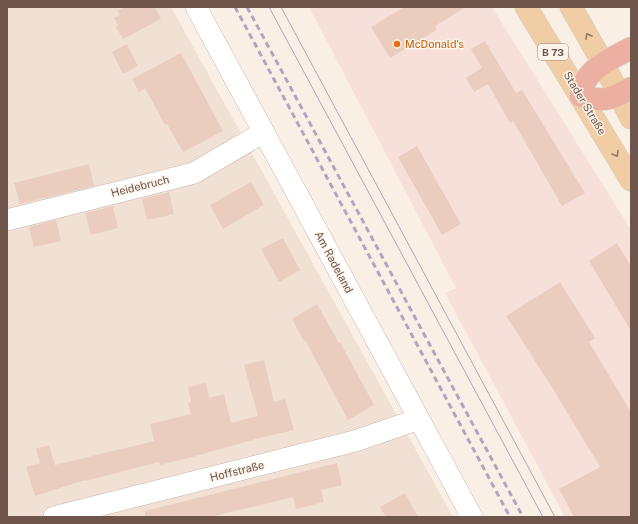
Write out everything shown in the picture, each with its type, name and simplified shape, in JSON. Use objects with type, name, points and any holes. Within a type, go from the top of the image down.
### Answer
[{"type":"highway","points":[[625,91],[608,99],[599,100],[581,96],[586,79],[595,69],[631,48]]},
{"type":"main road","name":"Stader Straße","points":[[526,7],[631,180]]},
{"type":"main road","points":[[571,7],[603,63],[625,91],[631,118]]},
{"type":"street","name":"Am Radeland","points":[[196,7],[472,517]]},
{"type":"street","name":"Heidebruch","points":[[7,220],[194,173],[264,132]]},
{"type":"street","name":"Hoffstraße","points":[[54,517],[355,441],[418,419]]},
{"type":"shaded area","points":[[7,7],[171,7],[453,517],[7,517]]},
{"type":"shaded area","points":[[309,7],[492,7],[631,230],[631,517],[565,517],[445,293],[456,288]]},
{"type":"building","points":[[126,7],[155,7],[161,19],[123,39],[116,27],[118,26],[114,18],[120,15],[117,11]]},
{"type":"building","name":"McDonald's","points":[[404,7],[466,7],[435,26],[437,30],[390,58],[371,27]]},
{"type":"building","points":[[485,41],[516,93],[522,90],[585,193],[562,206],[513,121],[510,123],[488,84],[474,92],[466,78],[482,68],[471,49]]},
{"type":"building","points":[[127,44],[138,66],[123,74],[112,52]]},
{"type":"building","points":[[181,53],[223,131],[183,152],[167,124],[165,125],[145,88],[139,92],[132,79]]},
{"type":"building","points":[[417,146],[461,224],[442,235],[398,157]]},
{"type":"building","points":[[89,164],[94,186],[20,204],[14,183]]},
{"type":"building","points":[[251,182],[264,205],[223,229],[210,205]]},
{"type":"building","points":[[169,192],[174,214],[147,220],[142,199]]},
{"type":"building","points":[[113,206],[118,228],[91,235],[85,213]]},
{"type":"building","points":[[56,220],[61,241],[34,247],[29,227]]},
{"type":"building","points":[[283,238],[300,270],[279,282],[261,249]]},
{"type":"building","points":[[617,243],[631,266],[631,331],[589,261]]},
{"type":"building","points":[[560,282],[595,338],[589,342],[631,412],[631,517],[574,517],[559,489],[600,467],[553,389],[506,316]]},
{"type":"building","points":[[317,304],[339,343],[340,342],[374,405],[348,420],[292,319]]},
{"type":"building","points":[[264,360],[274,402],[285,399],[294,430],[160,465],[159,462],[85,480],[35,496],[26,467],[40,463],[36,449],[49,445],[55,465],[154,441],[150,424],[191,414],[188,403],[191,402],[188,387],[206,383],[209,398],[224,394],[231,423],[258,416],[244,365]]},
{"type":"building","points":[[337,463],[342,485],[321,490],[324,502],[296,509],[293,497],[210,517],[145,517],[145,511]]},
{"type":"building","points":[[405,493],[418,517],[386,517],[380,507]]},
{"type":"tram line","points":[[269,7],[543,517]]},
{"type":"tram line","points":[[281,7],[555,517]]},
{"type":"railway","points":[[235,7],[510,517]]},
{"type":"railway","points":[[247,7],[523,517]]},
{"type":"place","name":"McDonald's","points":[[397,44]]}]
